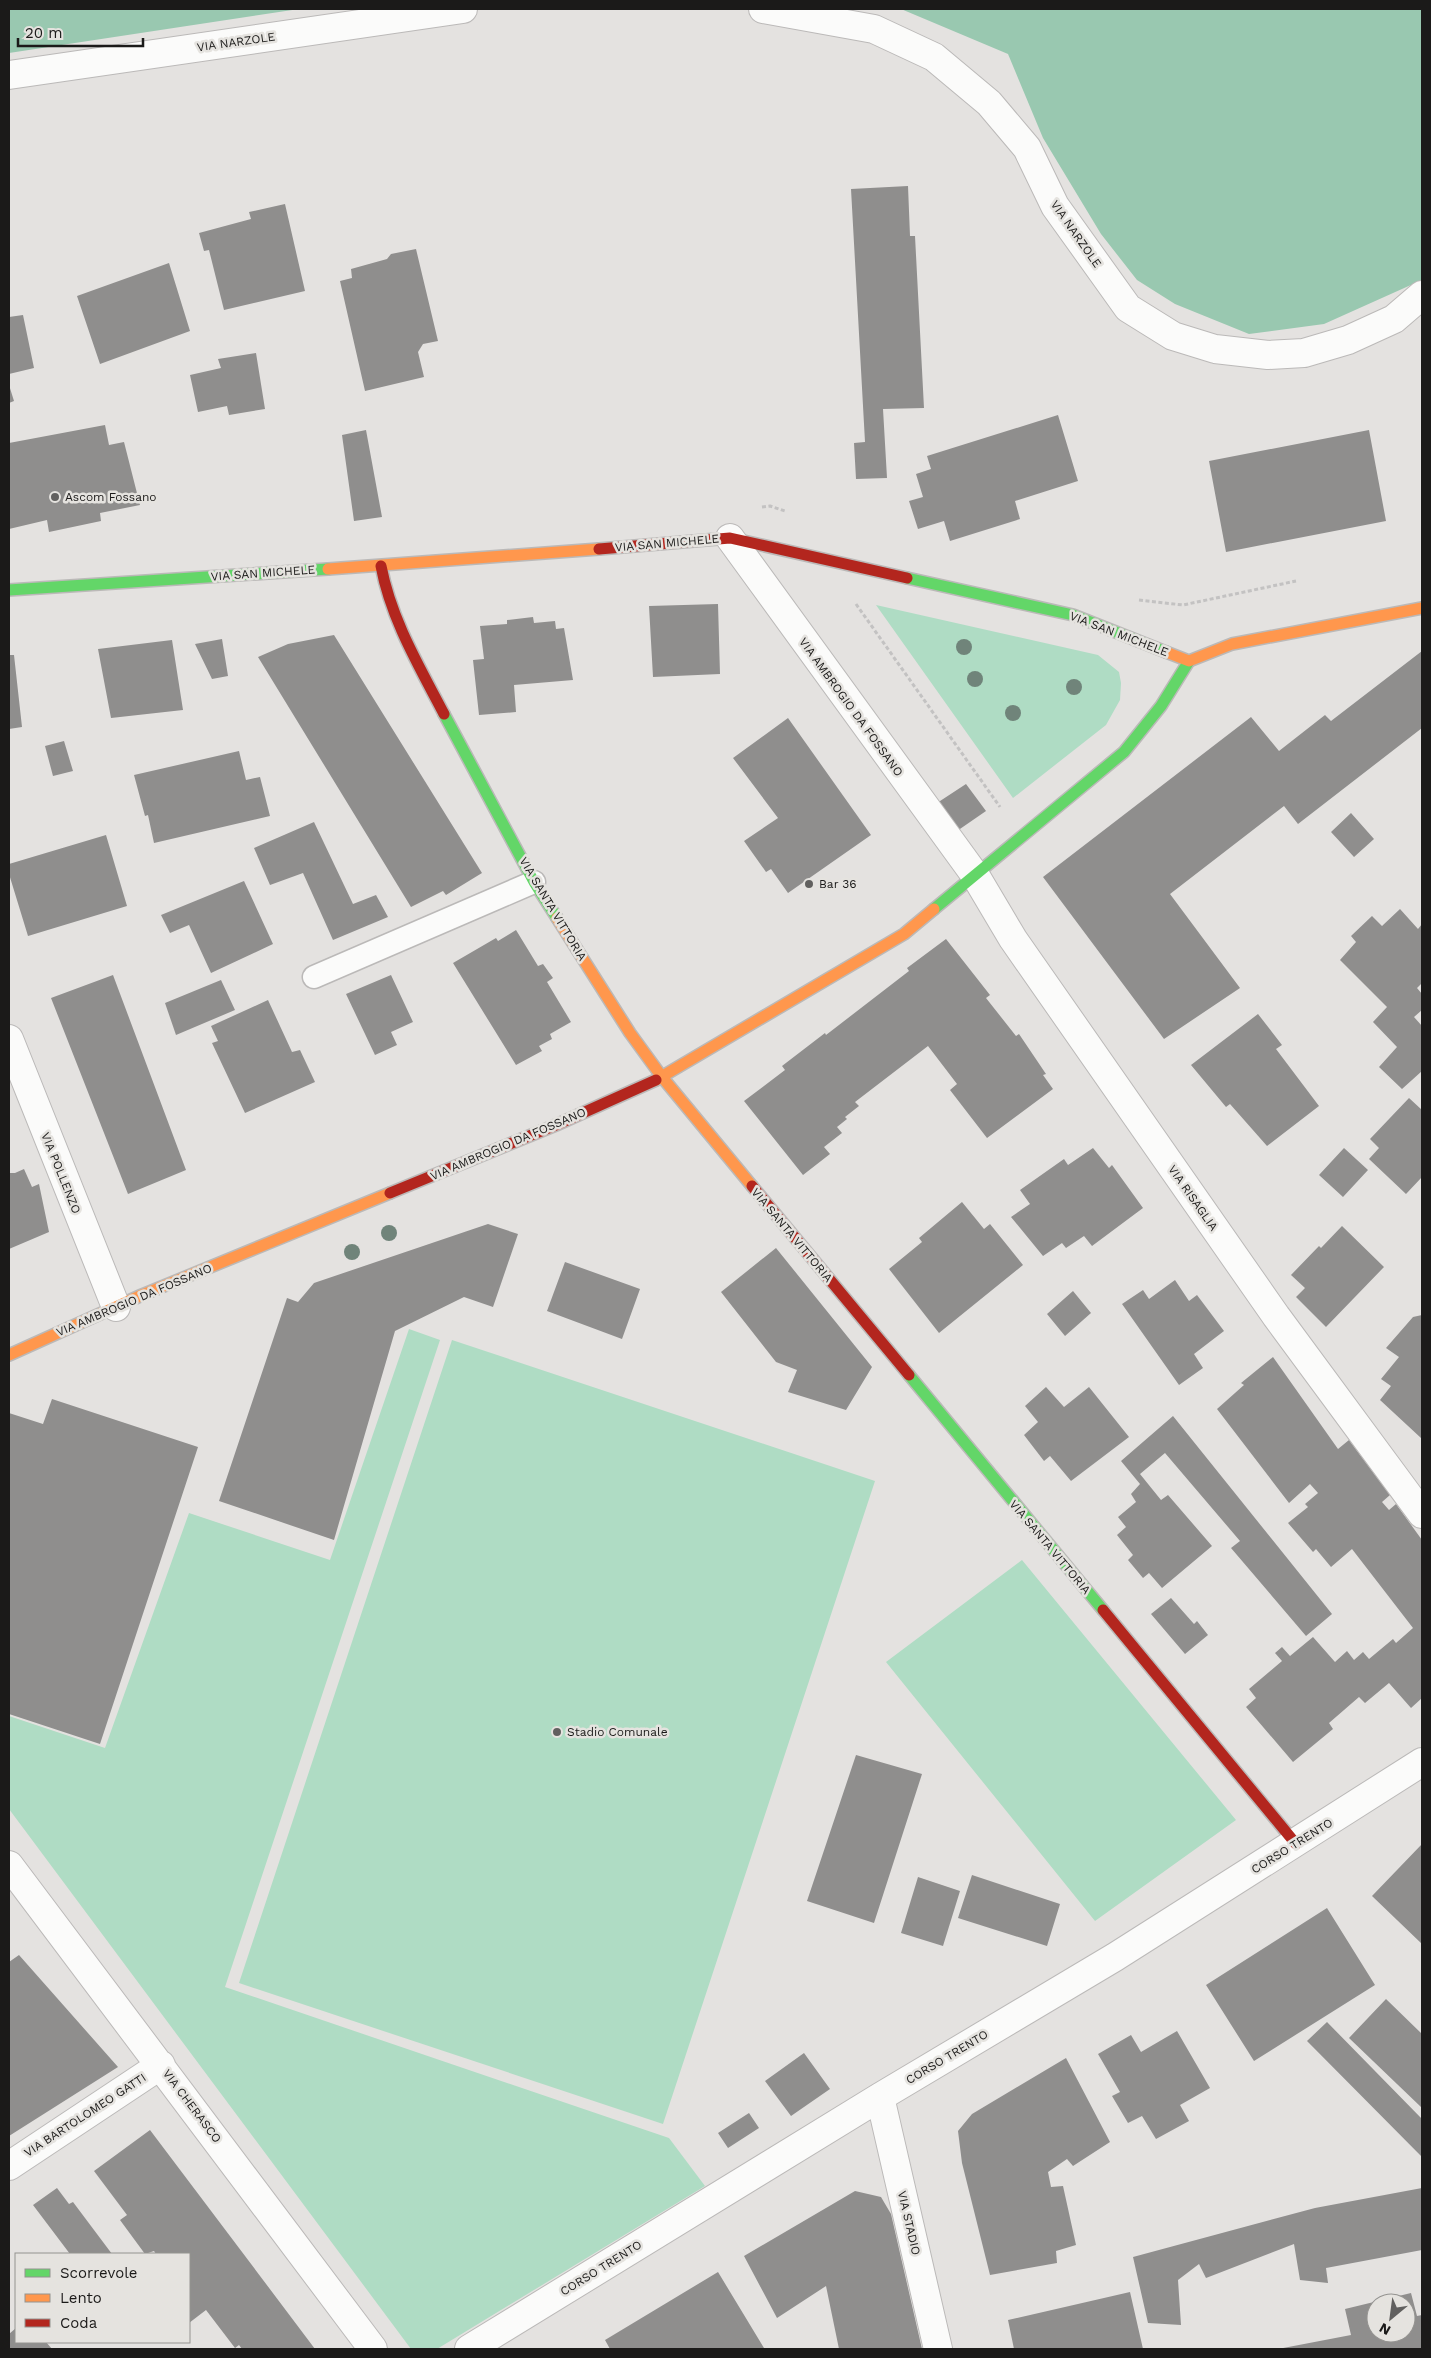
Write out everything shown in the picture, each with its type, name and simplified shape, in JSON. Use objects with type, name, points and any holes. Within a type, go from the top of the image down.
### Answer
[{"type":"street","name":"VIA NARZOLE","points":[[9,75],[463,9]]},
{"type":"street","name":"VIA NARZOLE","points":[[763,9],[874,29],[934,57],[989,103],[1027,148],[1055,206],[1128,308],[1173,336],[1215,349],[1268,355],[1304,352],[1348,340],[1394,319],[1422,295]]},
{"type":"street","name":"VIA SAN MICHELE","points":[[9,590],[381,566],[730,538],[1074,615],[1189,661]]},
{"type":"street","name":"VIA AMBROGIO DA FOSSANO","points":[[730,538],[975,875]]},
{"type":"street","name":"VIA SANTA VITTORIA","points":[[381,566],[386,593],[408,646],[534,882],[630,1034],[662,1077],[1296,1844]]},
{"type":"street","points":[[1189,661],[1232,644],[1422,608]]},
{"type":"street","name":"VIA AMBROGIO DA FOSSANO","points":[[9,1354],[116,1307],[556,1125],[662,1077],[904,934],[1124,752],[1161,706],[1189,661]]},
{"type":"street","name":"VIA RISAGLIA","points":[[975,875],[1013,939],[1276,1316],[1422,1514]]},
{"type":"street","name":"VIA POLLENZO","points":[[9,1039],[116,1307]]},
{"type":"street","name":"CORSO TRENTO","points":[[469,2349],[880,2097],[1115,1957],[1296,1844],[1422,1762]]},
{"type":"street","name":"VIA CHERASCO","points":[[9,1865],[373,2349]]},
{"type":"street","name":"VIA BARTOLOMEO GATTI","points":[[9,2166],[161,2065]]},
{"type":"street","name":"VIA STADIO","points":[[880,2097],[938,2349]]},
{"type":"lane","points":[[314,977],[534,882]]},
{"type":"path","points":[[1131,600],[1183,605],[1296,581]]},
{"type":"path","points":[[851,597],[1003,812]]},
{"type":"green space","points":[[9,9],[299,9],[9,53]]},
{"type":"green space","points":[[901,9],[1422,9],[1422,280],[1324,324],[1249,334],[1175,304],[1137,280],[1101,234],[1043,138],[1008,54]]},
{"type":"green space","points":[[876,605],[1098,655],[1119,672],[1121,683],[1120,700],[1106,725],[1013,798]]},
{"type":"green space","points":[[409,1329],[440,1340],[225,1987],[669,2138],[705,2186],[437,2349],[411,2349],[9,1809],[9,1716],[105,1748],[189,1513],[330,1560]]},
{"type":"green space","name":"Stadio Comunale","points":[[452,1340],[875,1481],[663,2124],[239,1983]]},
{"type":"green space","points":[[1022,1560],[1236,1820],[1095,1921],[886,1662]]},
{"type":"building","points":[[908,186],[910,236],[915,236],[924,408],[883,409],[887,478],[856,479],[854,443],[865,442],[851,189]]},
{"type":"building","points":[[285,204],[305,291],[224,310],[209,250],[204,251],[199,233],[251,219],[249,212]]},
{"type":"building","points":[[416,249],[438,341],[423,344],[418,352],[424,377],[365,391],[340,281],[352,278],[351,269],[387,259],[391,254]]},
{"type":"building","points":[[169,263],[190,331],[100,364],[77,296]]},
{"type":"building","points":[[23,315],[34,368],[9,374],[9,317]]},
{"type":"building","points":[[256,353],[265,409],[229,415],[227,406],[198,412],[190,375],[221,368],[218,359]]},
{"type":"building","points":[[9,385],[14,401],[9,403]]},
{"type":"building","points":[[1058,415],[1078,481],[1015,501],[1020,519],[950,541],[944,521],[918,529],[909,501],[923,497],[916,474],[931,469],[927,456]]},
{"type":"building","points":[[105,425],[109,445],[124,442],[140,505],[100,513],[101,521],[49,532],[47,520],[9,529],[9,443]]},
{"type":"building","points":[[366,430],[382,517],[354,521],[342,435]]},
{"type":"building","points":[[1369,430],[1386,521],[1226,552],[1209,461]]},
{"type":"building","points":[[718,604],[720,674],[653,677],[649,606]]},
{"type":"building","points":[[533,617],[534,623],[555,621],[556,629],[564,628],[573,680],[514,685],[516,712],[479,715],[473,660],[484,659],[480,626],[507,624],[507,620]]},
{"type":"building","points":[[334,635],[482,873],[446,895],[443,891],[411,907],[258,657],[288,644]]},
{"type":"building","points":[[222,639],[228,676],[212,679],[195,644]]},
{"type":"building","points":[[172,640],[183,710],[111,718],[98,649]]},
{"type":"building","points":[[1422,651],[1422,728],[1298,824],[1284,806],[1170,894],[1240,988],[1164,1039],[1043,877],[1251,717],[1279,751],[1325,715],[1331,721]]},
{"type":"building","points":[[9,655],[14,655],[22,727],[9,729]]},
{"type":"building","points":[[788,718],[871,835],[788,893],[771,869],[766,872],[744,841],[778,818],[733,758]]},
{"type":"building","points":[[64,741],[73,771],[53,776],[45,746]]},
{"type":"building","points":[[239,751],[246,780],[260,777],[270,816],[154,843],[148,815],[145,816],[134,775]]},
{"type":"building","points":[[966,784],[986,811],[957,831],[937,803]]},
{"type":"building","points":[[1351,813],[1374,839],[1354,857],[1331,832]]},
{"type":"building","points":[[314,822],[353,904],[376,895],[388,917],[333,940],[303,873],[270,885],[254,848]]},
{"type":"building","points":[[106,835],[127,906],[28,936],[9,874],[9,864]]},
{"type":"building","points":[[244,881],[273,944],[211,973],[189,925],[170,933],[161,915]]},
{"type":"building","points":[[1400,909],[1418,929],[1422,924],[1422,983],[1417,988],[1422,994],[1422,1010],[1414,1017],[1422,1026],[1422,1071],[1402,1089],[1379,1067],[1397,1047],[1373,1022],[1387,1007],[1340,960],[1356,942],[1351,936],[1372,916],[1382,926]]},
{"type":"building","points":[[516,930],[538,966],[543,964],[553,978],[547,982],[571,1022],[550,1034],[552,1039],[539,1046],[542,1051],[516,1065],[453,963],[496,938],[498,941]]},
{"type":"building","points":[[946,939],[990,995],[986,998],[1016,1036],[1019,1034],[1046,1074],[1043,1075],[1053,1089],[987,1138],[950,1090],[957,1084],[928,1046],[855,1102],[859,1106],[845,1117],[847,1119],[837,1127],[842,1133],[824,1147],[830,1154],[803,1175],[744,1101],[785,1070],[782,1066],[825,1033],[826,1035],[909,971],[907,968]]},
{"type":"building","points":[[113,975],[186,1170],[128,1194],[51,998]]},
{"type":"building","points":[[391,975],[413,1022],[391,1032],[397,1045],[375,1055],[346,994]]},
{"type":"building","points":[[221,980],[235,1010],[176,1035],[165,1003]]},
{"type":"building","points":[[268,1000],[292,1052],[300,1050],[315,1082],[245,1113],[212,1043],[218,1041],[211,1026]]},
{"type":"building","points":[[1258,1014],[1282,1045],[1276,1049],[1319,1106],[1267,1146],[1230,1104],[1226,1107],[1191,1065]]},
{"type":"building","points":[[1409,1098],[1422,1110],[1422,1177],[1406,1194],[1369,1159],[1379,1148],[1370,1139]]},
{"type":"building","points":[[1093,1148],[1109,1168],[1112,1165],[1143,1208],[1092,1246],[1084,1236],[1066,1248],[1062,1243],[1043,1256],[1011,1217],[1030,1204],[1020,1190],[1064,1159],[1068,1165]]},
{"type":"building","points":[[1344,1148],[1368,1170],[1343,1197],[1319,1175]]},
{"type":"building","points":[[24,1169],[32,1187],[39,1184],[49,1232],[9,1249],[9,1173],[15,1173]]},
{"type":"building","points":[[962,1202],[984,1229],[990,1224],[1023,1265],[939,1333],[889,1269],[922,1242],[919,1238]]},
{"type":"building","points":[[488,1224],[518,1234],[493,1307],[464,1297],[395,1331],[334,1540],[219,1501],[287,1298],[298,1302],[314,1283]]},
{"type":"building","points":[[1342,1226],[1384,1267],[1326,1327],[1296,1297],[1305,1288],[1291,1275],[1319,1246],[1321,1248]]},
{"type":"building","points":[[776,1248],[872,1367],[846,1410],[788,1392],[797,1370],[776,1362],[721,1292]]},
{"type":"building","points":[[565,1262],[640,1289],[622,1339],[547,1311]]},
{"type":"building","points":[[1175,1280],[1189,1301],[1197,1295],[1224,1331],[1194,1354],[1203,1368],[1179,1385],[1122,1304],[1143,1290],[1149,1299]]},
{"type":"building","points":[[1073,1291],[1091,1313],[1065,1336],[1047,1314]]},
{"type":"building","points":[[1422,1315],[1421,1438],[1380,1400],[1391,1386],[1381,1379],[1399,1357],[1386,1348],[1413,1317]]},
{"type":"building","points":[[1273,1357],[1338,1449],[1349,1440],[1390,1495],[1382,1502],[1389,1510],[1396,1504],[1422,1540],[1422,1698],[1411,1708],[1389,1683],[1365,1703],[1359,1697],[1329,1723],[1333,1729],[1293,1762],[1246,1707],[1256,1698],[1249,1689],[1282,1661],[1275,1653],[1282,1647],[1290,1656],[1313,1637],[1335,1662],[1347,1651],[1354,1660],[1363,1652],[1369,1659],[1393,1639],[1396,1643],[1413,1628],[1352,1549],[1331,1567],[1316,1549],[1313,1552],[1288,1523],[1308,1507],[1305,1504],[1318,1493],[1310,1484],[1289,1503],[1217,1409],[1244,1385],[1241,1383]]},
{"type":"building","points":[[1046,1387],[1064,1407],[1089,1387],[1129,1437],[1071,1481],[1050,1456],[1044,1461],[1024,1435],[1038,1422],[1025,1406]]},
{"type":"building","points":[[52,1399],[198,1447],[100,1744],[9,1714],[9,1413],[43,1424]]},
{"type":"building","points":[[1173,1416],[1332,1614],[1306,1636],[1231,1548],[1240,1541],[1165,1453],[1140,1474],[1161,1500],[1168,1495],[1212,1546],[1162,1588],[1149,1573],[1143,1578],[1128,1560],[1133,1555],[1117,1535],[1126,1527],[1118,1517],[1136,1502],[1131,1494],[1140,1484],[1121,1461]]},
{"type":"building","points":[[1171,1598],[1194,1624],[1197,1621],[1208,1635],[1185,1654],[1151,1614]]},
{"type":"building","points":[[856,1755],[922,1774],[874,1923],[807,1901]]},
{"type":"building","points":[[1422,1844],[1422,1944],[1372,1896]]},
{"type":"building","points":[[972,1875],[1060,1904],[1047,1946],[958,1918]]},
{"type":"building","points":[[918,1877],[960,1891],[943,1946],[901,1933]]},
{"type":"building","points":[[1327,1908],[1375,1985],[1254,2061],[1206,1985]]},
{"type":"building","points":[[19,1955],[118,2067],[9,2136],[9,1962]]},
{"type":"building","points":[[1386,1999],[1422,2034],[1421,2107],[1349,2038]]},
{"type":"building","points":[[1327,2022],[1422,2119],[1422,2157],[1307,2041]]},
{"type":"building","points":[[1177,2031],[1210,2088],[1180,2105],[1189,2121],[1156,2139],[1142,2116],[1128,2123],[1112,2096],[1120,2092],[1098,2054],[1131,2035],[1141,2052]]},
{"type":"building","points":[[804,2053],[830,2089],[791,2116],[765,2081]]},
{"type":"building","points":[[1066,2058],[1110,2142],[1073,2166],[1067,2159],[1048,2172],[1051,2187],[1063,2186],[1076,2245],[1056,2251],[1057,2263],[990,2275],[962,2163],[958,2131],[972,2114]]},
{"type":"building","points":[[749,2113],[759,2128],[728,2148],[718,2133]]},
{"type":"building","points":[[150,2130],[315,2349],[242,2349],[239,2345],[235,2348],[206,2310],[190,2322],[190,2253],[155,2253],[154,2251],[144,2253],[120,2220],[127,2215],[94,2171]]},
{"type":"building","points":[[57,2188],[69,2204],[73,2202],[111,2253],[69,2253],[33,2205]]},
{"type":"building","points":[[1422,2188],[1422,2250],[1326,2268],[1328,2283],[1300,2280],[1294,2244],[1206,2278],[1199,2264],[1178,2280],[1181,2325],[1148,2323],[1133,2257],[1315,2208]]},
{"type":"building","points":[[855,2191],[881,2197],[891,2214],[922,2349],[839,2349],[826,2286],[777,2318],[744,2256]]},
{"type":"building","points":[[718,2272],[764,2348],[610,2349],[605,2340]]},
{"type":"building","points":[[1130,2292],[1143,2349],[1014,2349],[1008,2320]]},
{"type":"building","points":[[1366,2304],[1366,2343],[1416,2343],[1416,2312],[1417,2316],[1422,2315],[1422,2349],[1278,2349],[1351,2335],[1345,2309]]},
{"type":"building","points":[[15,2329],[15,2343],[47,2343],[52,2349],[9,2349],[9,2334]]},
{"type":"traffic: fast","points":[[9,590],[328,569]]},
{"type":"traffic: fast","points":[[907,578],[1073,615],[1166,652]]},
{"type":"traffic: fast","points":[[934,909],[1124,752],[1161,706],[1189,661]]},
{"type":"traffic: fast","points":[[444,714],[534,882],[557,918]]},
{"type":"traffic: fast","points":[[909,1375],[1103,1610]]},
{"type":"traffic: slow","points":[[328,569],[599,549]]},
{"type":"traffic: slow","points":[[1166,652],[1189,661],[1232,644],[1422,608]]},
{"type":"traffic: slow","points":[[656,1080],[904,934],[934,909]]},
{"type":"traffic: slow","points":[[557,918],[630,1033],[662,1077],[752,1186]]},
{"type":"traffic: slow","points":[[9,1355],[142,1295],[390,1193]]},
{"type":"traffic: jam","points":[[599,549],[730,538],[907,578]]},
{"type":"traffic: jam","points":[[381,566],[399,623],[444,714]]},
{"type":"traffic: jam","points":[[390,1193],[556,1125],[656,1080]]},
{"type":"traffic: jam","points":[[752,1186],[909,1375]]},
{"type":"traffic: jam","points":[[1103,1610],[1296,1844]]},
{"type":"place","name":"Ascom Fossano","points":[[55,497]]},
{"type":"place","name":"Bar 36","points":[[809,884]]},
{"type":"place","name":"Stadio Comunale","points":[[557,1732]]}]
